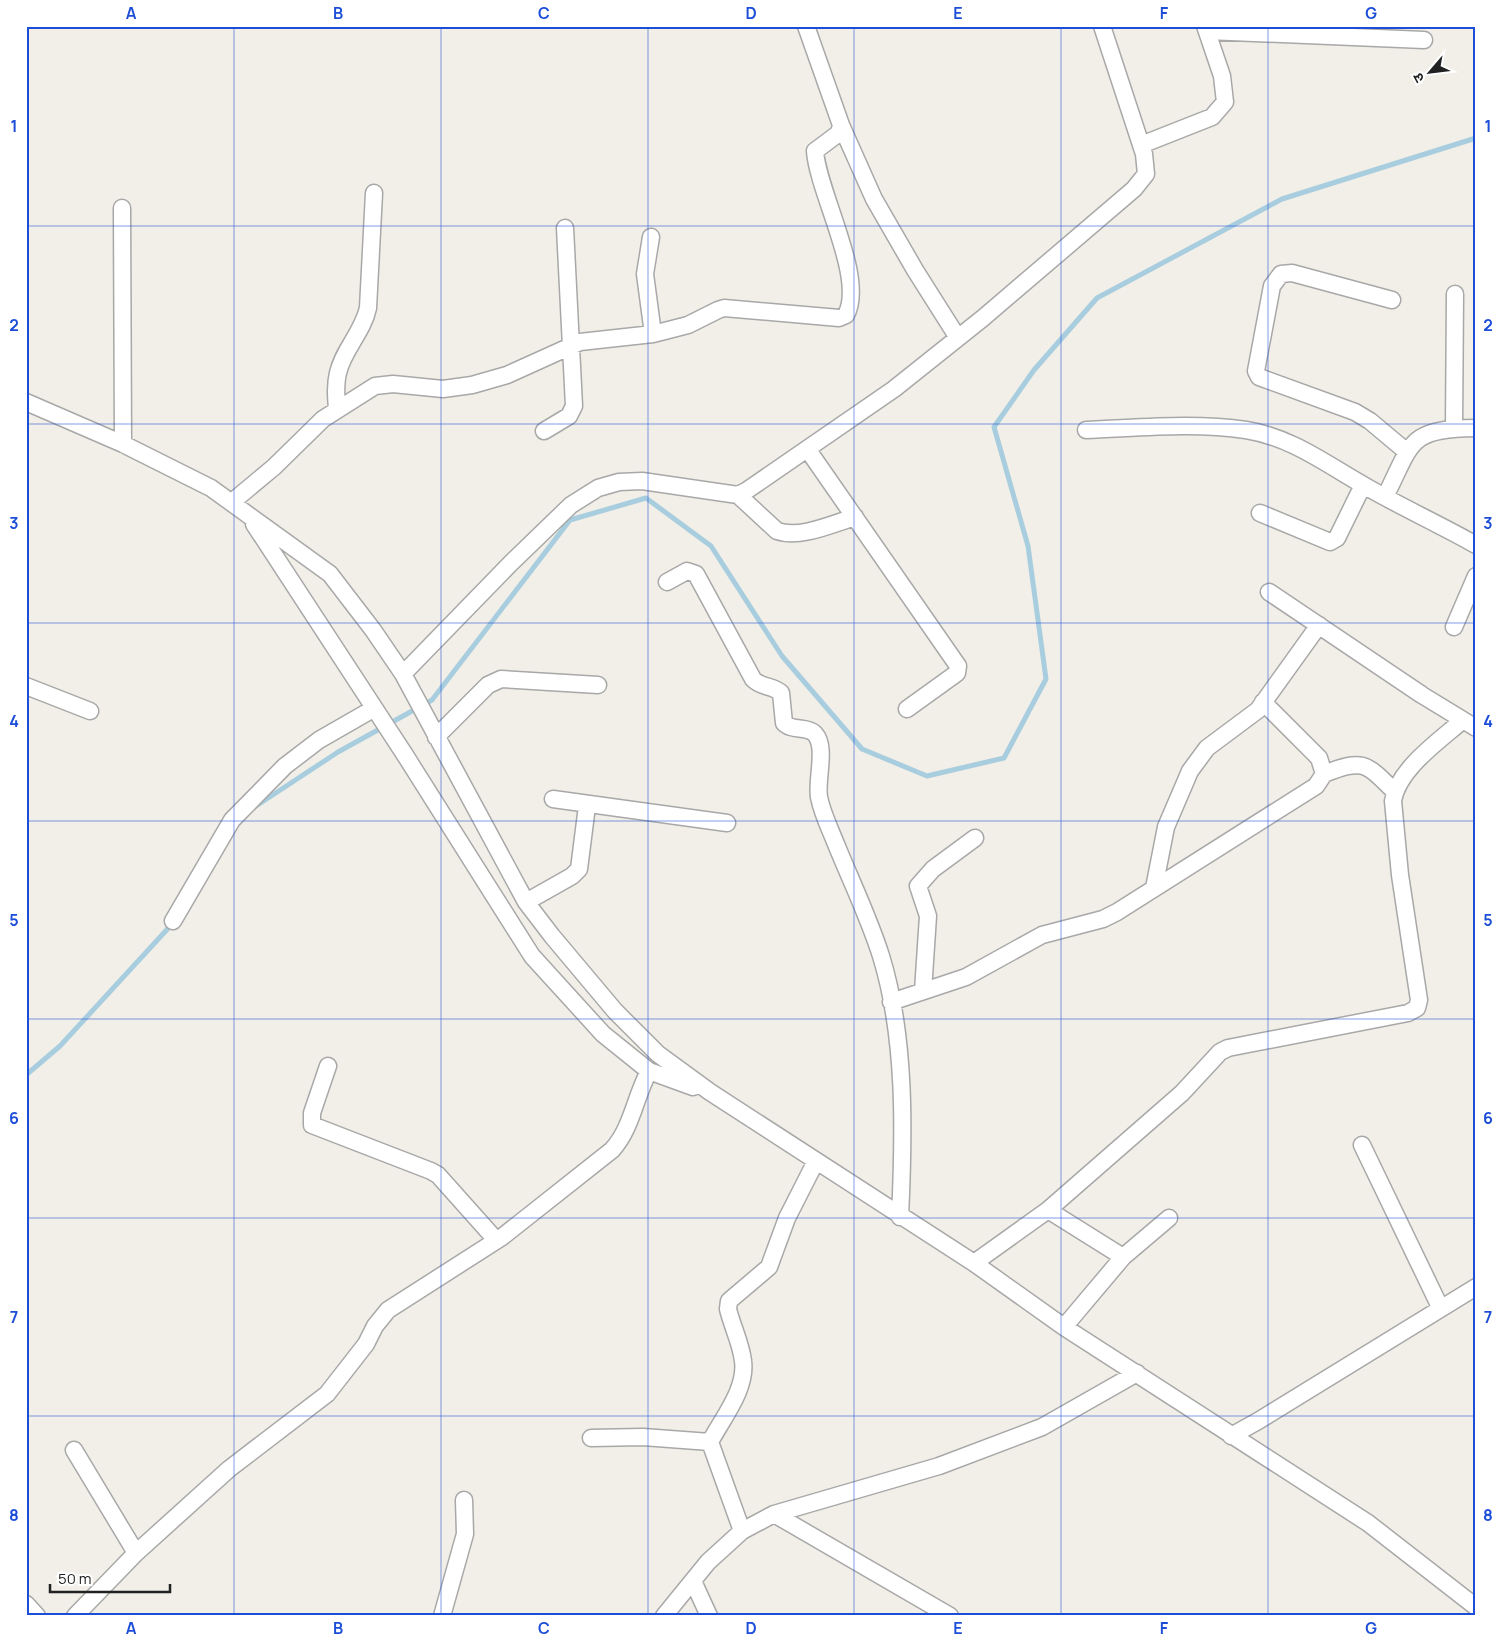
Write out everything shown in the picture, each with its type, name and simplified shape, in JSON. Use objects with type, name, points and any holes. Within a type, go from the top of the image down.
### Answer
[{"type":"street","points":[[806,26],[841,126],[874,199],[915,270],[958,338]]},
{"type":"street","points":[[738,495],[808,450],[894,389],[958,338],[1141,182],[1146,168],[1141,145],[1102,26]]},
{"type":"street","points":[[1141,145],[1212,118],[1225,102],[1222,76],[1206,28],[1378,32],[1424,40]]},
{"type":"street","points":[[232,502],[274,467],[323,419],[375,386],[393,384],[443,389],[472,385],[506,375],[585,341],[653,334],[688,326],[724,308],[839,318],[846,314],[853,298],[850,275],[815,151],[839,133],[841,126]]},
{"type":"street","points":[[337,409],[337,374],[365,319],[368,308],[374,193]]},
{"type":"street","points":[[122,208],[123,444]]},
{"type":"street","points":[[544,430],[563,420],[573,412],[574,396],[569,347],[565,228]]},
{"type":"street","points":[[651,238],[645,274],[653,334]]},
{"type":"street","points":[[1392,300],[1292,273],[1281,274],[1272,286],[1256,371],[1259,377],[1355,412],[1370,421],[1407,452]]},
{"type":"street","points":[[1454,428],[1455,294]]},
{"type":"street","points":[[26,402],[123,444],[184,474],[232,502],[248,516],[330,574],[373,630],[403,674],[413,696],[526,902],[615,1011],[658,1054],[710,1092],[900,1217],[974,1263],[1064,1327],[1183,1402],[1230,1436],[1368,1523],[1476,1607]]},
{"type":"street","points":[[1086,430],[1190,426],[1247,430],[1274,437],[1296,446],[1384,497],[1422,514],[1476,545]]},
{"type":"street","points":[[1384,497],[1407,452],[1416,440],[1427,433],[1454,428],[1476,428]]},
{"type":"street","points":[[808,450],[958,666],[957,673],[907,709]]},
{"type":"street","points":[[403,674],[510,564],[571,505],[598,488],[619,482],[642,481],[738,495],[777,531],[783,533],[798,533],[855,518]]},
{"type":"street","points":[[1260,513],[1330,542],[1337,538],[1363,485]]},
{"type":"street","points":[[248,516],[405,755],[532,956],[603,1034],[649,1071],[710,1092]]},
{"type":"street","points":[[666,582],[687,571],[696,574],[753,679],[759,685],[779,690],[781,693],[784,723],[787,726],[813,732],[816,736],[820,748],[819,796],[881,957],[896,1029],[902,1117],[900,1217]]},
{"type":"street","points":[[1454,627],[1476,576]]},
{"type":"street","points":[[974,1263],[1048,1210],[1182,1093],[1209,1062],[1228,1048],[1402,1014],[1417,1008],[1419,1000],[1400,875],[1393,801],[1394,791],[1408,770],[1469,724],[1269,592]]},
{"type":"street","points":[[1154,888],[1166,827],[1190,771],[1207,748],[1249,717],[1263,702],[1319,625]]},
{"type":"street","points":[[432,729],[488,685],[501,679],[598,684]]},
{"type":"street","points":[[26,686],[90,711]]},
{"type":"street","points":[[1263,702],[1319,758],[1324,774]]},
{"type":"street","points":[[174,921],[232,820],[292,761],[319,740],[376,713]]},
{"type":"street","points":[[891,1002],[974,973],[1042,935],[1103,919],[1316,786],[1324,774],[1350,765],[1363,765],[1375,772],[1394,791]]},
{"type":"street","points":[[553,800],[727,823]]},
{"type":"street","points":[[526,902],[572,876],[579,869],[587,806]]},
{"type":"street","points":[[923,991],[928,916],[918,886],[934,869],[975,838]]},
{"type":"street","points":[[328,1066],[312,1113],[312,1125],[431,1170],[438,1175],[496,1240]]},
{"type":"street","points":[[75,1616],[136,1553],[229,1468],[322,1398],[366,1344],[374,1326],[388,1310],[496,1240],[612,1150],[620,1141],[629,1124],[639,1091],[649,1071]]},
{"type":"street","points":[[1362,1145],[1440,1307]]},
{"type":"street","points":[[742,1531],[710,1442],[740,1386],[743,1374],[743,1363],[728,1309],[729,1301],[769,1267],[787,1218],[816,1161]]},
{"type":"street","points":[[1048,1210],[1123,1257]]},
{"type":"street","points":[[1064,1327],[1123,1257],[1169,1218]]},
{"type":"street","points":[[1230,1436],[1258,1421],[1440,1307],[1476,1287]]},
{"type":"street","points":[[664,1616],[708,1562],[742,1531],[774,1514],[939,1466],[1042,1427],[1137,1374]]},
{"type":"street","points":[[591,1438],[642,1437],[710,1442]]},
{"type":"street","points":[[74,1450],[136,1553]]},
{"type":"street","points":[[442,1616],[465,1534],[464,1500]]},
{"type":"street","points":[[774,1514],[950,1616]]},
{"type":"street","points":[[693,1581],[709,1616]]},
{"type":"street","points":[[26,1604],[37,1616]]},
{"type":"waterway","points":[[256,806],[338,752],[432,700],[570,520],[646,498],[711,546],[782,656],[862,749],[927,776],[1004,758],[1046,679],[1028,546],[994,427],[1034,370],[1097,298],[1282,199],[1476,138]]},
{"type":"waterway","points":[[26,1075],[60,1046],[173,923]]}]
